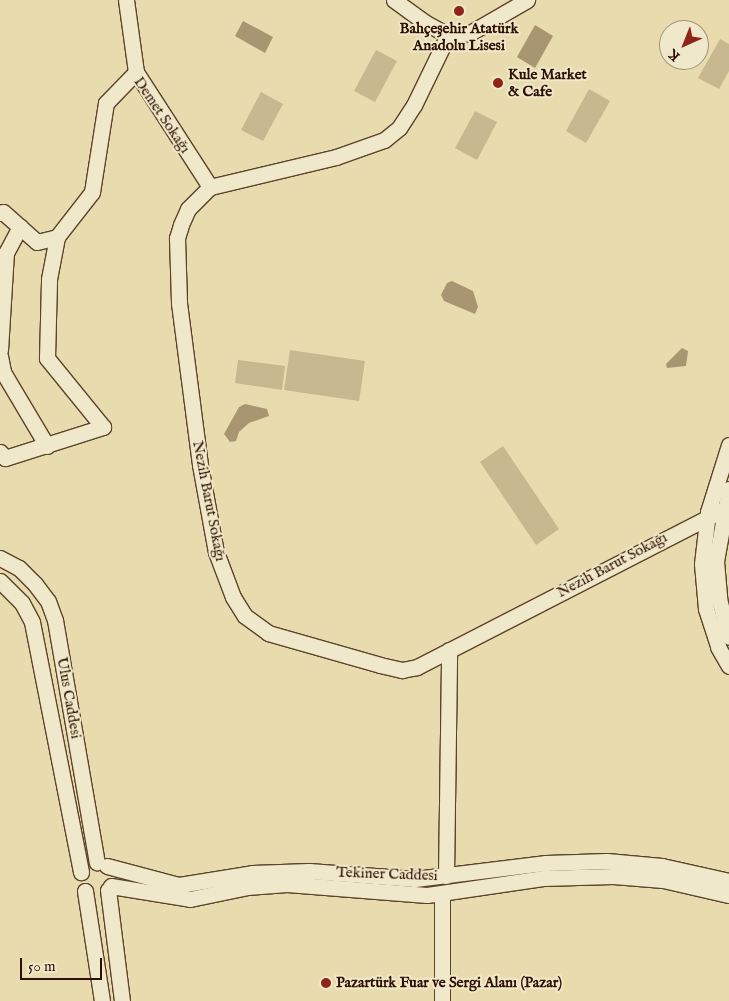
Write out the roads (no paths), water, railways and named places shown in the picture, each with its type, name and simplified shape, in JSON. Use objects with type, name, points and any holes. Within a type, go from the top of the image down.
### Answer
[{"type":"street","points":[[126,0],[136,72]]},
{"type":"street","points":[[394,0],[448,35],[470,33],[527,0]]},
{"type":"street","points":[[210,187],[336,157],[384,140],[399,128],[414,105],[448,35]]},
{"type":"street","name":"Demet Sokağı","points":[[0,452],[5,458],[47,446],[103,426],[46,358],[49,279],[58,237],[92,192],[106,103],[136,72],[210,187]]},
{"type":"street","name":"Nezih Barut Sokağı","points":[[210,187],[188,209],[177,238],[179,303],[208,513],[216,552],[233,597],[245,616],[268,633],[380,665],[402,670],[417,667],[708,515],[724,509]]},
{"type":"street","points":[[0,213],[37,242],[58,237]]},
{"type":"street","points":[[0,350],[6,253],[20,227]]},
{"type":"street","points":[[0,356],[3,372],[47,446]]},
{"type":"street","points":[[729,445],[708,515],[702,564],[706,609],[718,647],[729,666]]},
{"type":"street","points":[[729,489],[724,509],[716,571],[719,599],[729,637]]},
{"type":"street","name":"Ulus Caddesi","points":[[0,558],[19,568],[35,584],[48,601],[55,620],[102,864],[112,875],[110,888],[122,1001]]},
{"type":"street","name":"Ulus Caddesi","points":[[0,581],[22,603],[32,622],[81,872],[80,882],[85,891],[102,1001]]},
{"type":"street","points":[[446,876],[449,650]]},
{"type":"street","name":"Tekiner Caddesi","points":[[102,864],[179,885],[276,872],[414,879],[546,863],[607,861],[662,866],[729,881]]},
{"type":"street","points":[[81,872],[88,864],[102,864]]},
{"type":"street","name":"Tekiner Caddesi","points":[[110,888],[190,899],[248,887],[287,884],[414,894],[442,893],[543,878],[594,876],[663,880],[729,895]]},
{"type":"street","points":[[85,891],[100,895],[110,888]]},
{"type":"street","points":[[442,893],[442,1001]]},
{"type":"place","name":"Bahçeşehir Atatürk Anadolu Lisesi","points":[[459,11]]},
{"type":"place","name":"Kule Market & Cafe","points":[[498,83]]},
{"type":"place","name":"Pazartürk Fuar ve Sergi Alanı (Pazar)","points":[[326,983]]}]
